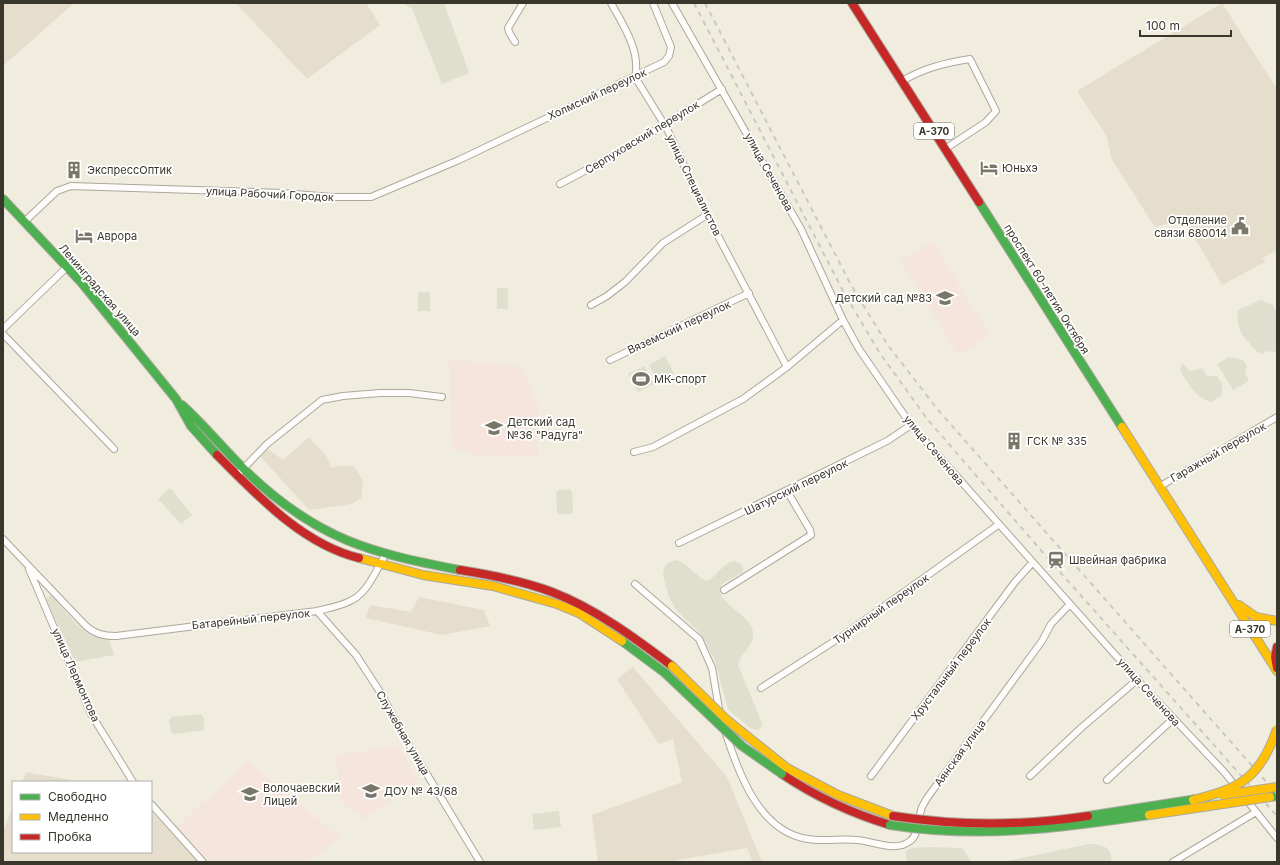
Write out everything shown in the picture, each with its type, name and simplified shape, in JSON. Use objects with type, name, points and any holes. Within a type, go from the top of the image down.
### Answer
[{"type":"main road","name":"проспект 60-летия Октября","points":[[852,3],[1277,670]]},
{"type":"main road","name":"Ленинградская улица","points":[[3,200],[81,282],[176,399]]},
{"type":"main road","points":[[176,399],[244,469],[283,504],[305,520],[337,538],[386,555],[426,565],[502,578],[556,594],[583,606],[605,619],[672,666],[727,720],[802,788],[830,802],[890,825],[943,833],[1001,833],[1035,831],[1275,796]]},
{"type":"main road","points":[[176,399],[191,426],[236,476],[299,529],[339,551],[380,564],[423,575],[493,586],[557,604],[579,613],[642,654],[665,673],[742,746],[784,771],[849,801],[893,816],[944,824],[1000,824],[1079,817],[1277,786]]},
{"type":"main road","name":"проспект 60-летия Октября","points":[[1223,587],[1252,616],[1263,620],[1277,621]]},
{"type":"main road","name":"А-370","points":[[1277,647],[1275,657],[1277,670]]},
{"type":"main road","points":[[1193,800],[1232,788],[1255,773],[1268,755],[1277,729]]},
{"type":"street","points":[[515,42],[508,32],[508,28],[523,3]]},
{"type":"street","points":[[611,3],[635,52],[637,60],[635,77]]},
{"type":"street","name":"Холмский переулок","points":[[515,132],[635,77],[664,62],[669,56],[671,47],[653,3]]},
{"type":"street","name":"улица Сеченова","points":[[672,3],[801,229],[843,320],[860,349],[911,425],[1032,563],[1173,719],[1225,773],[1277,838]]},
{"type":"street","points":[[902,81],[933,66],[970,59],[996,111],[986,122],[945,149]]},
{"type":"street","name":"улица Специалистов","points":[[635,77],[657,116],[664,124],[707,216],[787,367]]},
{"type":"street","name":"Серпуховский переулок","points":[[560,184],[620,152],[722,89]]},
{"type":"street","name":"улица Рабочий Городок","points":[[24,222],[57,191],[71,186],[283,193],[332,197],[371,197],[459,160],[515,132]]},
{"type":"street","points":[[592,305],[625,282],[663,243],[707,216]]},
{"type":"street","points":[[3,329],[67,267]]},
{"type":"street","name":"Вяземский переулок","points":[[610,360],[749,293]]},
{"type":"street","points":[[634,452],[653,447],[743,399],[787,367],[843,320]]},
{"type":"street","points":[[3,334],[114,449]]},
{"type":"street","points":[[236,476],[267,444],[322,400],[343,396],[409,393],[442,397]]},
{"type":"street","name":"Гаражный переулок","points":[[1159,487],[1277,417]]},
{"type":"street","name":"Шатурский переулок","points":[[679,543],[887,441],[911,425]]},
{"type":"street","points":[[724,590],[811,535],[810,530],[787,491]]},
{"type":"street","name":"Турнирный переулок","points":[[761,688],[844,635],[998,525]]},
{"type":"street","name":"улица Лермонтова","points":[[3,539],[93,632]]},
{"type":"street","name":"Батарейный переулок","points":[[93,632],[104,636],[116,636],[317,611],[354,600],[364,590],[386,555]]},
{"type":"street","name":"Хрустальный переулок","points":[[871,776],[1015,582],[1032,563]]},
{"type":"street","name":"улица Лермонтова","points":[[27,564],[91,714],[132,781]]},
{"type":"street","name":"Аянская улица","points":[[634,584],[699,639],[712,668],[720,716],[745,784],[759,805],[778,825],[790,833],[807,839],[830,841],[856,840],[884,846],[895,846],[910,841],[915,834],[922,806],[930,794],[1042,640],[1051,624],[1070,604]]},
{"type":"street","name":"Служебная улица","points":[[317,611],[356,655],[380,692],[405,738],[480,862]]},
{"type":"street","points":[[1030,776],[1081,728],[1138,679]]},
{"type":"street","points":[[1106,780],[1173,719]]},
{"type":"street","points":[[152,805],[203,862]]},
{"type":"street","points":[[1173,862],[1256,812]]},
{"type":"shaded area","points":[[3,3],[74,3],[3,66]]},
{"type":"shaded area","points":[[236,3],[366,3],[380,25],[307,79]]},
{"type":"shaded area","points":[[1222,3],[1277,89],[1277,250],[1263,258],[1265,262],[1222,285],[1184,219],[1155,227],[1112,160],[1106,135],[1077,91]]},
{"type":"shaded area","name":"Детский сад №83","points":[[932,241],[990,335],[958,355],[900,260]]},
{"type":"shaded area","name":"Детский сад №36 \"Радуга\"","points":[[449,359],[521,367],[538,405],[538,456],[475,455],[464,450],[451,450]]},
{"type":"shaded area","points":[[309,437],[327,457],[331,468],[340,466],[354,466],[363,481],[361,498],[352,504],[309,510],[260,456],[268,449],[283,460]]},
{"type":"shaded area","points":[[419,597],[484,610],[490,626],[442,635],[366,618],[370,605],[411,612]]},
{"type":"shaded area","points":[[633,667],[727,777],[762,862],[753,862],[747,848],[667,862],[598,862],[592,815],[682,782],[673,739],[659,744],[617,679]]},
{"type":"shaded area","name":"ДОУ № 43/68","points":[[399,746],[418,780],[365,819],[340,801],[336,755]]},
{"type":"shaded area","name":"Волочаевский Лицей","points":[[248,762],[341,838],[307,862],[208,862],[177,826]]},
{"type":"shaded area","points":[[26,772],[77,781],[22,781]]},
{"type":"shaded area","points":[[12,809],[12,853],[152,853],[152,812],[198,862],[3,862],[3,832]]},
{"type":"green space","points":[[403,3],[444,3],[469,73],[442,84],[412,9]]},
{"type":"green space","points":[[497,288],[508,288],[508,309],[497,309]]},
{"type":"green space","points":[[418,292],[430,292],[430,311],[418,311]]},
{"type":"green space","points":[[1261,300],[1273,305],[1277,313],[1277,347],[1275,352],[1268,351],[1262,354],[1254,349],[1241,333],[1238,325],[1238,310]]},
{"type":"green space","points":[[665,356],[674,374],[658,383],[649,365]]},
{"type":"green space","points":[[1229,357],[1243,360],[1247,366],[1245,373],[1249,381],[1233,390],[1217,364]]},
{"type":"green space","points":[[1182,363],[1190,371],[1202,368],[1207,376],[1217,376],[1222,384],[1222,395],[1212,402],[1201,398],[1193,390],[1180,370]]},
{"type":"green space","name":"МК-спорт","points":[[644,366],[654,384],[638,392],[628,374]]},
{"type":"green space","points":[[168,489],[171,489],[192,515],[181,524],[158,499]]},
{"type":"green space","points":[[570,489],[572,492],[573,511],[571,514],[558,514],[556,493],[559,490]]},
{"type":"green space","points":[[677,560],[684,563],[706,581],[715,576],[727,564],[737,562],[743,566],[743,572],[722,584],[719,590],[727,602],[750,624],[753,631],[752,642],[739,661],[738,665],[762,723],[758,730],[750,728],[728,709],[714,658],[698,631],[677,611],[669,597],[663,576],[664,567],[669,562]]},
{"type":"green space","points":[[51,595],[69,616],[83,629],[99,638],[109,639],[114,655],[75,662],[46,598]]},
{"type":"green space","points":[[201,714],[204,718],[204,730],[173,734],[171,732],[169,720],[172,717]]},
{"type":"green space","points":[[559,811],[561,827],[534,830],[532,814]]},
{"type":"green space","points":[[1089,844],[1106,847],[1111,853],[1111,862],[1003,862]]},
{"type":"green space","points":[[912,848],[962,848],[972,862],[909,862],[906,859],[906,851]]},
{"type":"railway","points":[[694,3],[843,291],[879,352],[928,420],[1052,563],[1277,816]]},
{"type":"railway","points":[[705,3],[851,285],[887,344],[938,410],[1277,794]]},
{"type":"traffic: fast","points":[[3,199],[81,282],[176,399],[191,426],[217,455]]},
{"type":"traffic: fast","points":[[979,202],[1122,427]]},
{"type":"traffic: fast","points":[[182,405],[250,475],[275,497],[323,529],[372,549],[428,564],[460,570]]},
{"type":"traffic: fast","points":[[622,641],[665,673]]},
{"type":"traffic: fast","points":[[665,673],[742,746],[782,774]]},
{"type":"traffic: fast","points":[[1270,797],[1277,796]]},
{"type":"traffic: fast","points":[[1088,816],[1197,799]]},
{"type":"traffic: fast","points":[[890,825],[956,831],[1020,830],[1052,828],[1149,815]]},
{"type":"traffic: slow","points":[[1122,427],[1277,671]]},
{"type":"traffic: slow","points":[[359,558],[423,575],[493,586],[557,604],[579,613],[622,641]]},
{"type":"traffic: slow","points":[[1239,605],[1256,617],[1277,621]]},
{"type":"traffic: slow","points":[[672,666],[727,720],[787,768]]},
{"type":"traffic: slow","points":[[1193,800],[1224,791],[1247,778],[1256,770],[1263,759],[1277,729]]},
{"type":"traffic: slow","points":[[787,768],[838,795],[893,816]]},
{"type":"traffic: slow","points":[[1222,795],[1277,787]]},
{"type":"traffic: slow","points":[[1149,815],[1270,797]]},
{"type":"traffic: jam","points":[[852,3],[979,202]]},
{"type":"traffic: jam","points":[[217,455],[264,501],[300,530],[318,542],[359,558]]},
{"type":"traffic: jam","points":[[460,570],[496,576],[519,582],[541,588],[568,599],[615,625],[672,666]]},
{"type":"traffic: jam","points":[[1277,647],[1275,657],[1277,668]]},
{"type":"traffic: jam","points":[[782,774],[834,804],[890,825]]},
{"type":"traffic: jam","points":[[893,816],[942,822],[990,824],[1039,822],[1088,816]]},
{"type":"place","name":"Юньхэ","points":[[989,168]]},
{"type":"place","name":"ЭкспрессОптик","points":[[74,170]]},
{"type":"place","name":"Отделение связи 680014","points":[[1240,226]]},
{"type":"place","name":"Аврора","points":[[84,236]]},
{"type":"place","name":"Детский сад №83","points":[[945,298]]},
{"type":"place","name":"МК-спорт","points":[[641,379]]},
{"type":"place","name":"Детский сад №36 \"Радуга\"","points":[[494,428]]},
{"type":"place","name":"ГСК № 335","points":[[1014,441]]},
{"type":"place","name":"Швейная фабрика","points":[[1056,560]]},
{"type":"place","name":"ДОУ № 43/68","points":[[371,791]]},
{"type":"place","name":"Волочаевский Лицей","points":[[250,794]]}]
